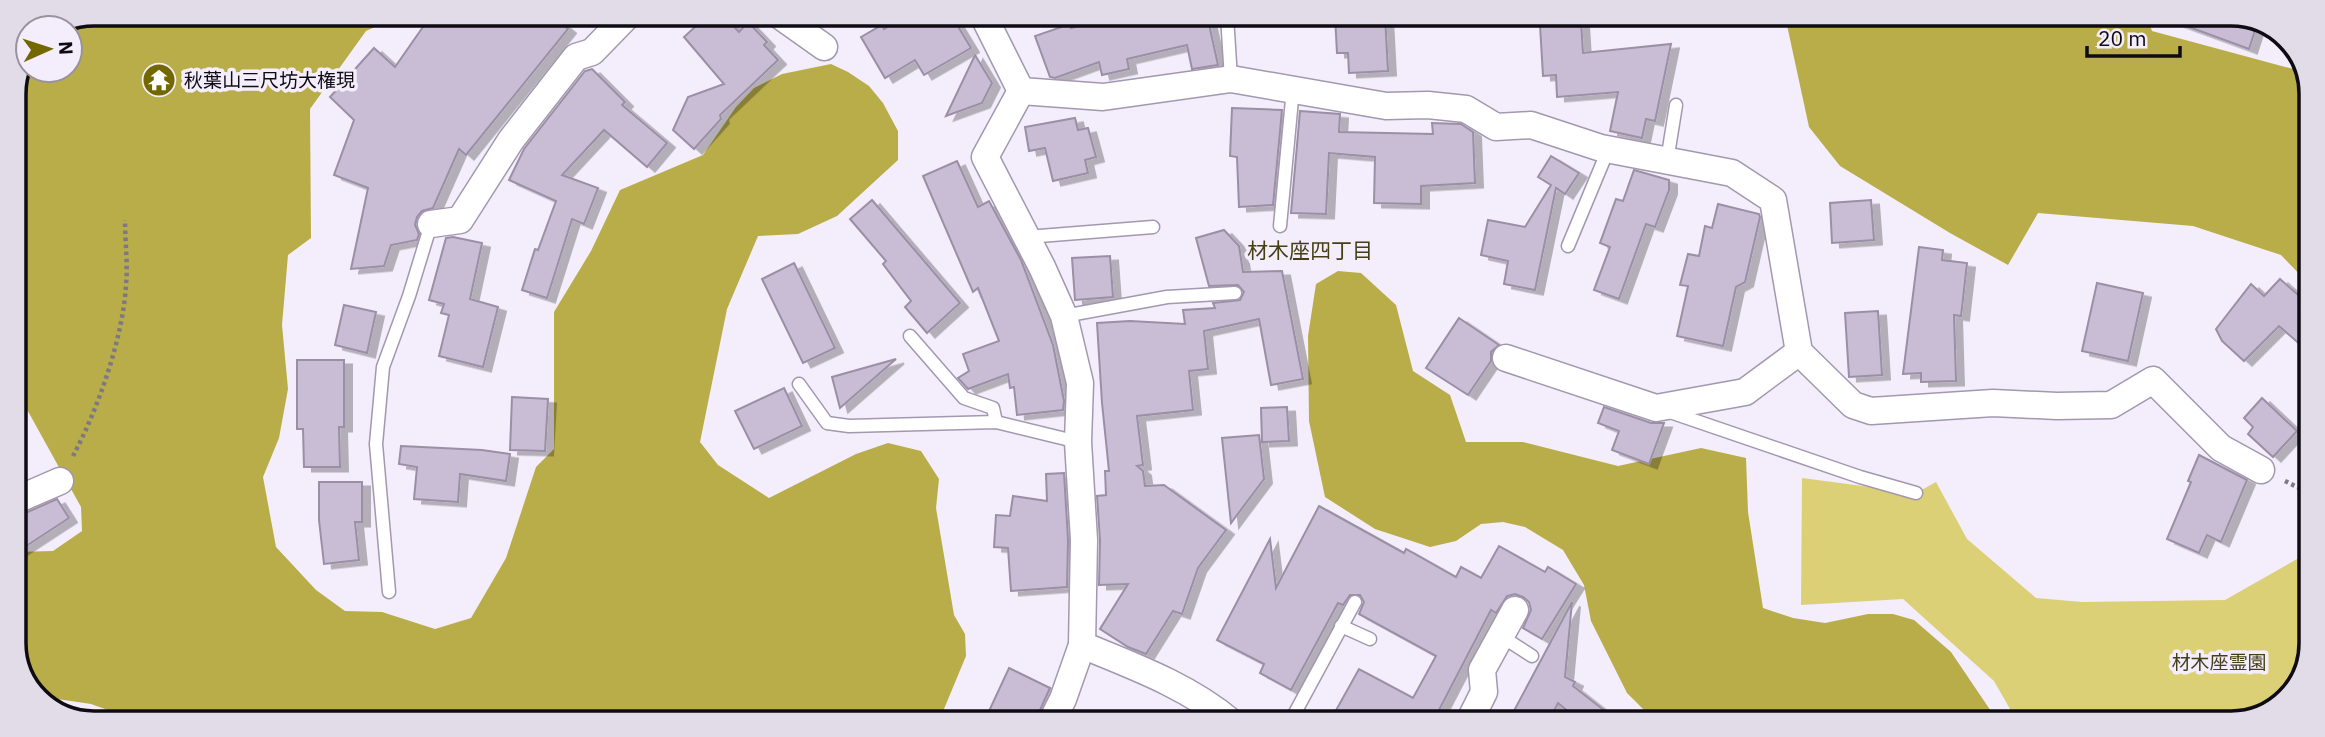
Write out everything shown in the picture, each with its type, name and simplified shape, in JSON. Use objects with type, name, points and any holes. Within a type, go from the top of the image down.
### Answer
[{"type":"street","points":[[430,224],[460,220],[511,140],[576,57],[592,52],[617,26]]},
{"type":"street","points":[[794,26],[824,47]]},
{"type":"street","points":[[988,26],[1021,91]]},
{"type":"street","points":[[1021,91],[1103,97],[1231,79],[1386,106],[1428,105],[1466,109],[1496,127],[1531,125],[1608,150],[1732,173],[1773,200],[1799,352],[1853,405],[1871,411],[1993,403],[2057,406],[2112,404],[2153,380],[2221,447],[2261,470]]},
{"type":"street","points":[[1021,91],[985,156],[1064,317],[1080,383],[1078,442],[1084,540],[1082,645],[1057,711]]},
{"type":"street","points":[[1506,358],[1656,408],[1745,392],[1799,352]]},
{"type":"street","points":[[26,496],[60,481]]},
{"type":"street","points":[[1474,711],[1483,692],[1482,670],[1516,610]]},
{"type":"street","points":[[1082,645],[1142,670],[1218,711]]},
{"type":"lane","points":[[1228,26],[1231,79]]},
{"type":"lane","points":[[1280,226],[1293,89]]},
{"type":"lane","points":[[1667,161],[1676,105]]},
{"type":"lane","points":[[1568,246],[1608,150]]},
{"type":"lane","points":[[389,592],[376,444],[383,367],[410,296],[430,224]]},
{"type":"lane","points":[[1027,237],[1153,227]]},
{"type":"lane","points":[[1064,317],[1167,297],[1236,293]]},
{"type":"lane","points":[[910,336],[964,398],[993,408],[996,422]]},
{"type":"lane","points":[[799,384],[827,423],[849,426],[996,422],[1078,442]]},
{"type":"lane","points":[[1656,408],[1860,477],[1916,493]]},
{"type":"lane","points":[[1296,711],[1355,602]]},
{"type":"lane","points":[[1341,626],[1370,639]]},
{"type":"lane","points":[[1501,636],[1532,656]]},
{"type":"path","points":[[60,481],[90,424],[118,336],[127,285],[125,220]]},
{"type":"green space","name":"材木座霊園","points":[[1802,478],[1916,493],[1936,482],[1967,539],[2036,598],[2082,602],[2225,600],[2299,558],[2299,642],[2292,673],[2279,691],[2261,704],[2230,711],[2011,711],[1994,681],[1903,599],[1801,605]]},
{"type":"shaded area","points":[[377,26],[366,31],[310,109],[311,238],[288,255],[282,325],[288,389],[279,438],[263,477],[276,547],[316,590],[345,611],[382,612],[435,629],[471,618],[506,558],[536,467],[554,449],[554,312],[591,251],[620,190],[703,155],[736,107],[754,88],[782,74],[831,64],[869,86],[883,103],[898,131],[898,160],[837,216],[798,234],[758,236],[727,309],[700,442],[718,465],[769,498],[856,454],[888,443],[921,451],[939,479],[936,508],[954,615],[965,634],[966,656],[943,711],[111,711],[91,704],[57,699],[35,677],[26,647],[26,552],[53,551],[82,531],[81,507],[26,408],[28,84],[84,84],[84,28]]},
{"type":"shaded area","points":[[1787,26],[2150,26],[2152,31],[2294,68],[2299,90],[2299,274],[2281,255],[2193,226],[2038,213],[2008,265],[1840,166],[1809,127]]},
{"type":"shaded area","points":[[1338,271],[1361,273],[1396,305],[1413,371],[1450,395],[1466,442],[1523,442],[1618,466],[1701,448],[1746,458],[1748,512],[1763,608],[1793,618],[1825,623],[1868,614],[1893,614],[1914,620],[1951,652],[1991,711],[1645,711],[1627,693],[1591,621],[1584,585],[1563,550],[1525,527],[1503,522],[1481,524],[1456,541],[1430,547],[1375,529],[1325,497],[1309,421],[1308,336],[1316,284]]},
{"type":"building","points":[[424,26],[564,26],[568,29],[466,155],[459,149],[433,208],[422,211],[417,217],[417,240],[391,245],[384,266],[351,269],[368,188],[334,175],[354,120],[330,97],[374,48],[395,67]]},
{"type":"building","points":[[696,26],[733,26],[739,32],[744,26],[752,26],[767,42],[764,45],[778,60],[720,115],[721,119],[694,149],[673,130],[688,97],[724,84],[684,37]]},
{"type":"building","points":[[880,26],[884,29],[889,26],[958,26],[971,48],[924,75],[915,60],[885,78],[861,37]]},
{"type":"building","points":[[1064,26],[1209,26],[1218,65],[1192,69],[1187,45],[1127,59],[1129,69],[1102,75],[1099,62],[1055,78],[1050,77],[1035,36]]},
{"type":"building","points":[[1336,26],[1386,26],[1388,71],[1349,73],[1348,53],[1337,53]]},
{"type":"building","points":[[1540,26],[1581,26],[1583,53],[1671,44],[1655,121],[1646,119],[1642,138],[1610,131],[1618,92],[1557,97],[1556,75],[1543,76]]},
{"type":"building","points":[[2186,26],[2230,26],[2255,31],[2249,49]]},
{"type":"building","points":[[975,55],[992,83],[982,103],[946,116]]},
{"type":"building","points":[[592,69],[625,102],[622,105],[667,143],[647,167],[604,130],[562,175],[598,188],[584,224],[572,219],[547,298],[522,290],[535,249],[538,250],[556,201],[509,180],[524,149],[585,71]]},
{"type":"building","points":[[1232,108],[1282,110],[1273,205],[1239,207],[1237,157],[1230,156]]},
{"type":"building","points":[[1300,111],[1340,114],[1339,132],[1433,134],[1432,123],[1461,124],[1473,132],[1475,183],[1421,186],[1421,204],[1374,203],[1375,157],[1329,153],[1326,214],[1291,213]]},
{"type":"building","points":[[1075,118],[1078,130],[1088,128],[1096,157],[1085,160],[1088,173],[1053,181],[1045,148],[1029,151],[1025,127]]},
{"type":"building","points":[[1551,156],[1579,173],[1565,194],[1556,188],[1535,290],[1504,284],[1508,261],[1481,255],[1488,220],[1525,227],[1551,185],[1538,177]]},
{"type":"building","points":[[957,161],[978,207],[989,201],[1021,260],[1053,345],[1064,401],[1063,410],[1017,415],[1014,387],[1010,388],[1008,374],[968,389],[958,378],[969,371],[963,354],[999,341],[978,288],[973,292],[923,176]]},
{"type":"building","points":[[1634,170],[1669,180],[1669,190],[1655,227],[1646,224],[1619,299],[1594,290],[1610,247],[1600,243],[1616,199],[1623,201]]},
{"type":"building","points":[[872,200],[960,303],[927,333],[905,307],[911,301],[883,264],[886,261],[850,219]]},
{"type":"building","points":[[1871,200],[1874,240],[1832,243],[1830,203]]},
{"type":"building","points":[[1718,204],[1759,214],[1760,217],[1745,282],[1736,287],[1723,346],[1677,336],[1688,286],[1680,285],[1688,254],[1699,256],[1705,226],[1712,228]]},
{"type":"building","points":[[1224,230],[1239,246],[1243,272],[1282,271],[1303,379],[1271,385],[1259,319],[1204,331],[1208,369],[1189,371],[1193,410],[1137,416],[1143,465],[1137,466],[1143,471],[1145,486],[1164,485],[1226,530],[1198,568],[1182,614],[1173,611],[1146,654],[1128,647],[1100,629],[1128,584],[1099,585],[1097,496],[1106,495],[1105,471],[1109,471],[1097,323],[1130,321],[1185,324],[1183,310],[1215,308],[1213,303],[1240,300],[1244,292],[1238,285],[1209,286],[1196,238]]},
{"type":"building","points":[[446,238],[482,243],[470,299],[498,307],[483,367],[439,356],[449,315],[441,313],[444,304],[429,300]]},
{"type":"building","points":[[1919,247],[1943,250],[1942,260],[1967,263],[1961,316],[1954,315],[1956,381],[1921,382],[1921,373],[1903,374]]},
{"type":"building","points":[[1110,256],[1113,297],[1075,300],[1072,258]]},
{"type":"building","points":[[794,263],[835,348],[803,363],[762,279]]},
{"type":"building","points":[[2280,279],[2299,296],[2299,343],[2279,326],[2244,361],[2222,341],[2216,329],[2251,284],[2264,296]]},
{"type":"building","points":[[2097,283],[2143,293],[2128,361],[2082,351]]},
{"type":"building","points":[[344,305],[376,312],[367,353],[335,345]]},
{"type":"building","points":[[1878,311],[1882,375],[1849,377],[1845,313]]},
{"type":"building","points":[[1459,318],[1499,345],[1491,352],[1491,361],[1468,395],[1426,368]]},
{"type":"building","points":[[896,359],[840,408],[832,377]]},
{"type":"building","points":[[297,360],[344,360],[344,427],[339,427],[340,467],[304,467],[303,429],[297,429]]},
{"type":"building","points":[[784,388],[802,426],[754,449],[735,411]]},
{"type":"building","points":[[512,397],[548,399],[545,451],[510,450]]},
{"type":"building","points":[[2262,398],[2297,431],[2273,457],[2248,434],[2253,427],[2244,418]]},
{"type":"building","points":[[1287,407],[1289,441],[1262,442],[1261,408]]},
{"type":"building","points":[[1604,407],[1651,423],[1664,423],[1649,464],[1612,450],[1619,431],[1598,423]]},
{"type":"building","points":[[1259,435],[1264,479],[1231,523],[1222,438]]},
{"type":"building","points":[[401,446],[510,454],[506,481],[460,474],[458,502],[414,499],[417,467],[399,464]]},
{"type":"building","points":[[2199,455],[2247,480],[2221,542],[2207,535],[2199,553],[2167,539],[2191,482],[2188,481]]},
{"type":"building","points":[[1064,473],[1068,540],[1067,587],[1011,591],[1008,548],[994,547],[996,515],[1010,516],[1013,496],[1047,501],[1046,474]]},
{"type":"building","points":[[319,482],[362,482],[362,522],[355,522],[359,560],[324,564],[319,520]]},
{"type":"building","points":[[57,499],[69,518],[26,546],[26,513]]},
{"type":"building","points":[[1319,506],[1404,553],[1406,549],[1456,577],[1461,567],[1481,578],[1499,546],[1545,572],[1548,567],[1576,584],[1542,639],[1523,628],[1531,610],[1529,602],[1523,597],[1515,594],[1507,596],[1496,613],[1491,610],[1439,711],[1336,711],[1359,669],[1413,698],[1436,656],[1359,614],[1364,602],[1360,595],[1350,595],[1343,605],[1338,603],[1291,690],[1260,673],[1264,664],[1217,640],[1270,539],[1276,588]]},
{"type":"building","points":[[1572,602],[1565,677],[1575,682],[1573,686],[1605,711],[1568,711],[1558,703],[1554,711],[1514,711]]},
{"type":"building","points":[[1009,668],[1050,688],[1040,711],[989,711]]},
{"type":"place","name":"秋葉山三尺坊大権現","points":[[159,80]]},
{"type":"district","name":"材木座四丁目","points":[[1310,250]]}]
